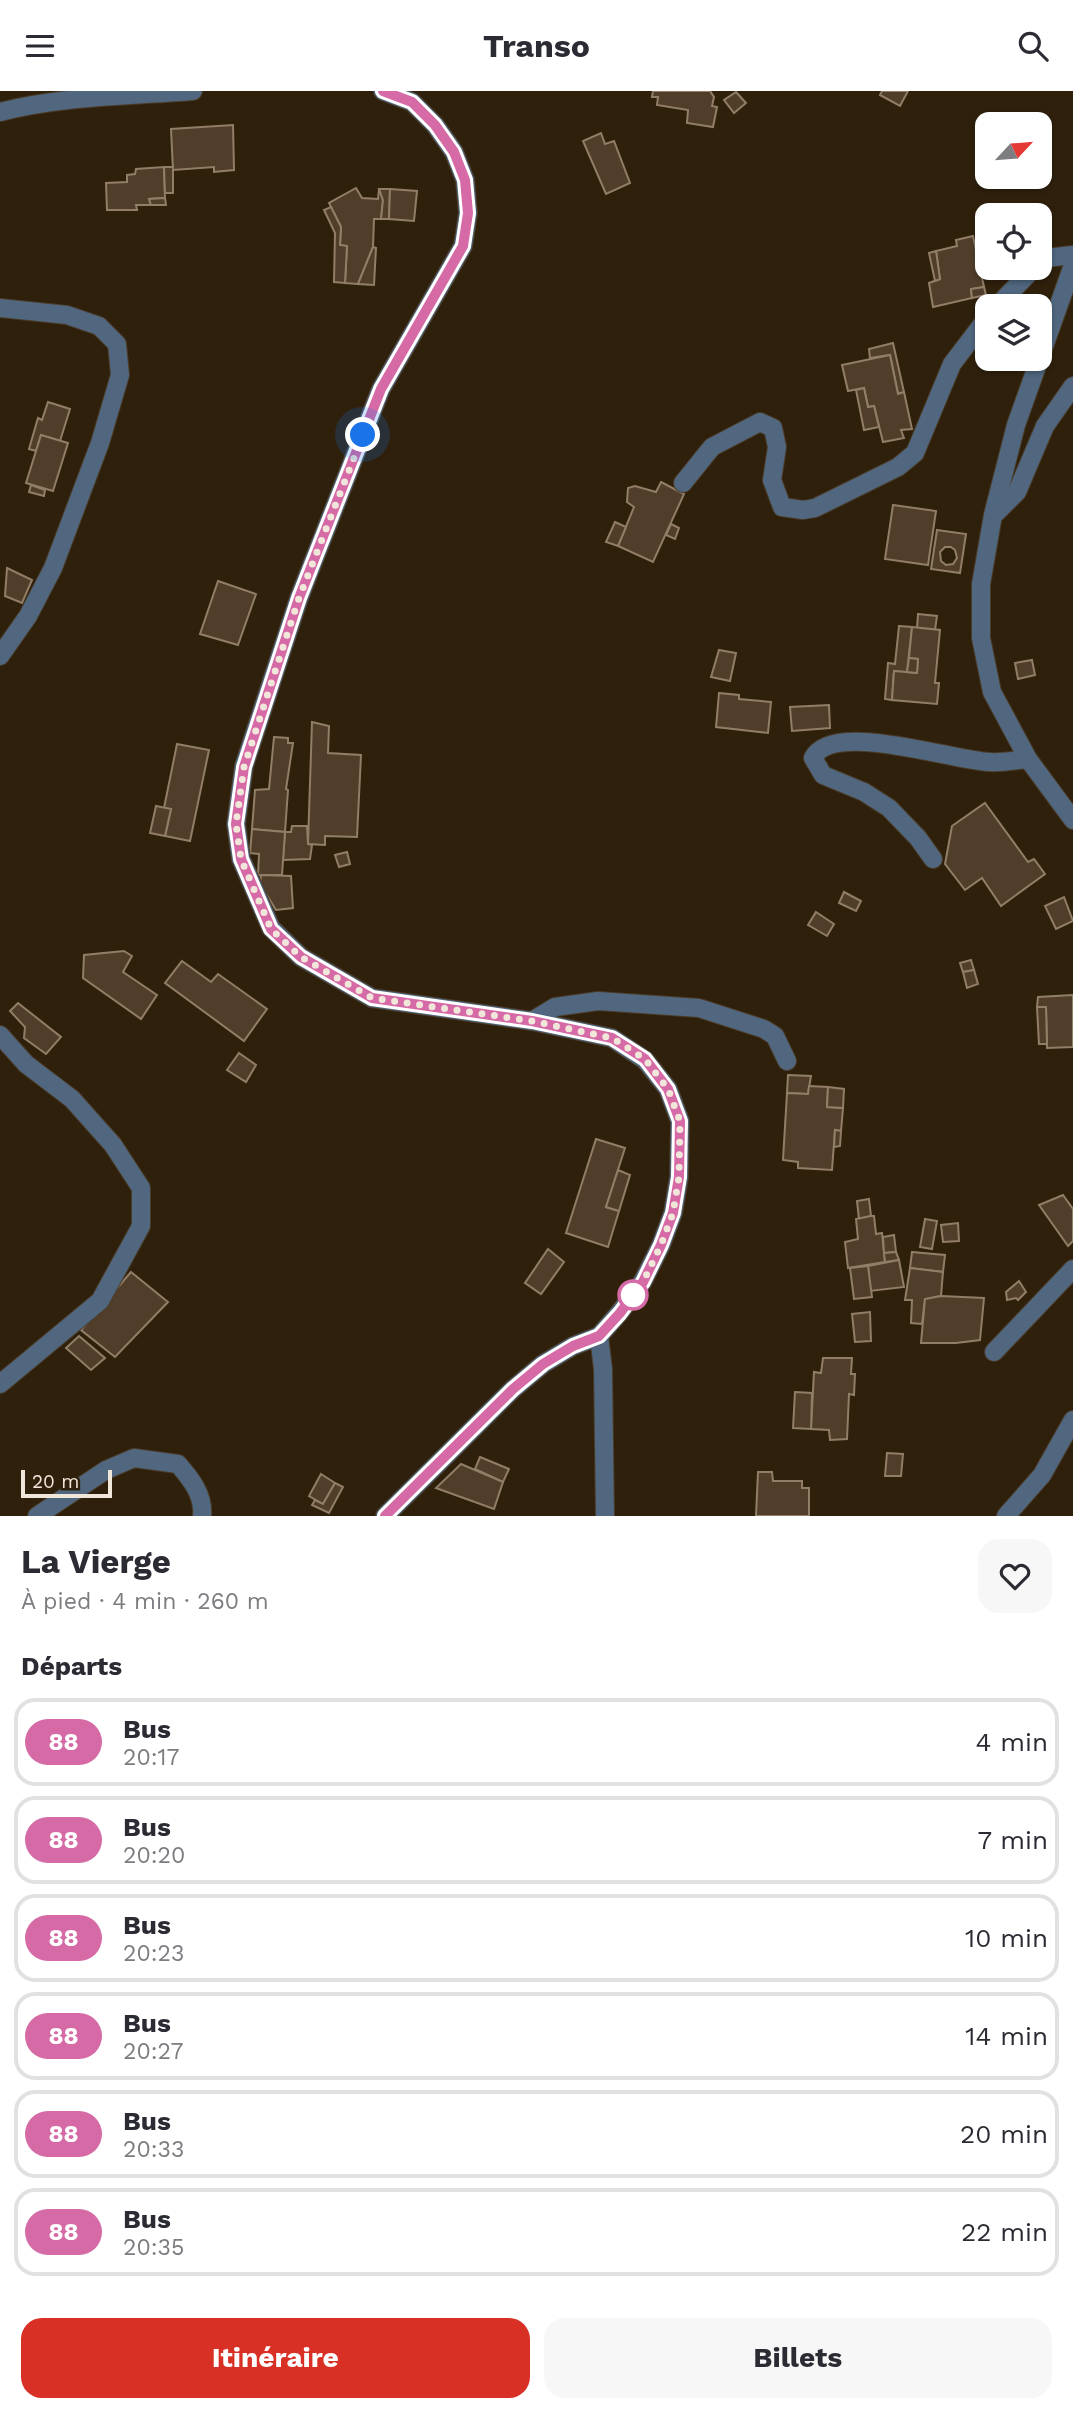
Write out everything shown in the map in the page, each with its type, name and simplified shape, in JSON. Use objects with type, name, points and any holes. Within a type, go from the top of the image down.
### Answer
[{"type":"street","points":[[0,112],[41,104],[193,91]]},
{"type":"street","points":[[383,91],[412,102],[435,125],[454,152],[465,180],[468,213],[463,246],[381,389],[299,598],[244,767],[236,824],[241,859],[271,929],[301,957],[372,998],[532,1021],[612,1038],[645,1059],[668,1089],[680,1121],[679,1177],[673,1213],[643,1282],[620,1313],[599,1336],[573,1346],[543,1364],[513,1389],[385,1516]]},
{"type":"street","points":[[1052,257],[1073,254]]},
{"type":"street","points":[[1073,265],[1016,425],[993,515],[981,584],[981,638],[992,691],[1028,759],[1073,820]]},
{"type":"street","points":[[1009,294],[1022,280]]},
{"type":"street","points":[[0,308],[67,315],[99,326],[117,344],[120,375],[100,443],[53,568],[29,616],[0,656]]},
{"type":"street","points":[[683,483],[712,447],[760,422],[773,428],[777,447],[772,479],[782,507],[803,510],[816,508],[898,467],[915,453],[952,364],[975,334]]},
{"type":"street","points":[[993,515],[1017,492],[1045,426],[1073,386]]},
{"type":"street","points":[[933,859],[918,838],[889,809],[864,792],[823,775],[813,758],[816,751],[828,745],[896,744],[989,762],[1028,759]]},
{"type":"street","points":[[532,1021],[555,1007],[598,1001],[699,1008],[764,1029],[775,1036],[787,1061]]},
{"type":"street","points":[[0,1035],[26,1064],[72,1099],[113,1145],[141,1188],[141,1226],[100,1301],[0,1384]]},
{"type":"street","points":[[994,1352],[1073,1269]]},
{"type":"street","points":[[599,1336],[603,1370],[606,1516]]},
{"type":"street","points":[[1006,1516],[1042,1475],[1073,1420]]},
{"type":"street","points":[[37,1516],[106,1470],[134,1458],[177,1464],[194,1484],[203,1507],[202,1516]]},
{"type":"building","points":[[653,91],[710,91],[714,97],[712,106],[717,107],[713,127],[687,123],[688,110],[657,105],[658,97],[652,97]]},
{"type":"building","points":[[882,91],[908,91],[900,106],[880,95]]},
{"type":"building","points":[[736,92],[746,103],[734,113],[724,100]]},
{"type":"building","points":[[233,125],[234,170],[214,172],[214,167],[173,170],[171,129]]},
{"type":"building","points":[[601,133],[605,144],[614,141],[630,183],[606,194],[583,141]]},
{"type":"building","points":[[164,167],[165,198],[149,199],[151,205],[136,205],[137,210],[107,210],[106,183],[127,182],[127,175],[135,174],[136,169]]},
{"type":"building","points":[[164,167],[173,167],[173,193],[165,193]]},
{"type":"building","points":[[356,188],[362,198],[378,199],[379,189],[383,200],[381,219],[374,219],[373,247],[358,284],[345,283],[347,246],[340,245],[341,227],[329,203]]},
{"type":"building","points":[[379,189],[390,189],[389,219],[381,219],[383,200]]},
{"type":"building","points":[[390,189],[417,191],[414,221],[389,219]]},
{"type":"building","points":[[165,198],[166,205],[151,205],[149,199]]},
{"type":"building","points":[[331,207],[341,227],[340,245],[347,246],[345,283],[334,282],[335,233],[324,210]]},
{"type":"building","points":[[973,236],[975,280],[982,280],[984,287],[971,289],[972,298],[933,307],[929,283],[940,279],[936,251],[957,246],[956,240]]},
{"type":"building","points":[[373,247],[376,248],[374,285],[358,284]]},
{"type":"building","points":[[936,251],[940,279],[935,281],[929,253]]},
{"type":"building","points":[[984,287],[986,294],[975,294],[972,298],[971,289]]},
{"type":"building","points":[[893,343],[904,392],[898,394],[890,355],[870,358],[869,349]]},
{"type":"building","points":[[890,355],[898,394],[904,392],[912,429],[901,430],[904,438],[883,442],[874,406],[868,407],[864,388],[848,391],[842,365]]},
{"type":"building","points":[[864,388],[868,407],[874,406],[879,427],[864,430],[856,390]]},
{"type":"building","points":[[48,402],[70,409],[60,441],[41,435],[36,451],[29,449],[38,418],[42,420]]},
{"type":"building","points":[[41,435],[68,443],[53,491],[26,483]]},
{"type":"building","points":[[661,482],[684,494],[653,562],[618,546],[634,507],[627,502],[628,488],[635,486],[656,492]]},
{"type":"building","points":[[31,485],[45,490],[44,496],[29,492]]},
{"type":"building","points":[[893,505],[936,511],[928,565],[885,559]]},
{"type":"building","points":[[615,522],[626,527],[618,546],[606,542]]},
{"type":"building","points":[[671,524],[679,528],[675,539],[666,535]]},
{"type":"building","points":[[937,530],[966,534],[960,573],[931,569]],"holes":[[[945,547],[955,550],[957,558],[953,564],[946,565],[941,561],[940,552]]]},
{"type":"building","points":[[7,568],[32,580],[22,603],[5,596]]},
{"type":"building","points":[[218,581],[256,594],[238,645],[200,634]]},
{"type":"building","points":[[918,614],[937,616],[935,630],[917,628]]},
{"type":"building","points":[[899,626],[912,627],[907,672],[894,671],[892,700],[885,699],[888,663],[895,664]]},
{"type":"building","points":[[912,627],[940,630],[935,683],[939,683],[937,704],[892,700],[894,671],[917,673],[918,659],[909,658]]},
{"type":"building","points":[[719,650],[736,653],[730,681],[711,677]]},
{"type":"building","points":[[909,658],[918,659],[917,673],[907,672]]},
{"type":"building","points":[[1032,660],[1035,675],[1018,679],[1015,663]]},
{"type":"building","points":[[719,693],[739,695],[739,699],[771,702],[768,733],[716,727]]},
{"type":"building","points":[[829,705],[830,728],[792,731],[790,707]]},
{"type":"building","points":[[312,722],[329,726],[328,753],[361,755],[357,837],[325,836],[325,845],[308,844]]},
{"type":"building","points":[[274,737],[288,738],[288,743],[293,743],[286,789],[285,832],[252,829],[255,790],[269,789]]},
{"type":"building","points":[[177,744],[209,750],[190,841],[165,836],[171,809],[164,808]]},
{"type":"building","points":[[985,803],[1028,862],[1034,859],[1045,874],[1001,906],[982,878],[965,890],[945,864],[952,826]]},
{"type":"building","points":[[156,806],[171,809],[165,836],[150,833]]},
{"type":"building","points":[[292,826],[307,826],[308,844],[312,845],[310,859],[283,860],[285,832],[291,832]]},
{"type":"building","points":[[252,829],[285,832],[282,875],[258,875],[259,854],[250,853]]},
{"type":"building","points":[[347,852],[350,864],[339,867],[335,855]]},
{"type":"building","points":[[261,875],[291,876],[293,908],[276,910],[260,884]]},
{"type":"building","points":[[844,892],[861,901],[856,911],[839,903]]},
{"type":"building","points":[[1064,897],[1073,921],[1056,929],[1045,906]]},
{"type":"building","points":[[816,912],[834,924],[827,936],[808,925]]},
{"type":"building","points":[[124,951],[132,956],[123,972],[157,995],[141,1019],[83,978],[84,955]]},
{"type":"building","points":[[971,960],[974,970],[963,972],[960,963]]},
{"type":"building","points":[[182,961],[211,982],[218,974],[267,1009],[244,1041],[165,983]]},
{"type":"building","points":[[974,970],[978,984],[967,988],[963,972]]},
{"type":"building","points":[[1073,995],[1073,1047],[1047,1048],[1046,1007],[1037,1007],[1038,997]]},
{"type":"building","points":[[18,1003],[61,1037],[46,1054],[24,1038],[25,1027],[10,1011]]},
{"type":"building","points":[[1037,1007],[1046,1007],[1047,1044],[1039,1044]]},
{"type":"building","points":[[239,1053],[256,1065],[246,1082],[227,1070]]},
{"type":"building","points":[[788,1075],[811,1076],[808,1094],[787,1093]]},
{"type":"building","points":[[809,1086],[828,1087],[827,1107],[843,1108],[841,1131],[835,1130],[832,1170],[798,1168],[798,1162],[783,1160],[787,1093],[808,1094]]},
{"type":"building","points":[[828,1087],[844,1089],[843,1108],[827,1107]]},
{"type":"building","points":[[835,1130],[841,1131],[840,1146],[834,1147]]},
{"type":"building","points":[[596,1139],[625,1148],[606,1207],[619,1211],[608,1247],[566,1233]]},
{"type":"building","points":[[618,1170],[630,1175],[619,1211],[606,1207]]},
{"type":"building","points":[[1063,1195],[1073,1209],[1073,1241],[1068,1246],[1039,1205]]},
{"type":"building","points":[[869,1199],[871,1216],[859,1219],[857,1201]]},
{"type":"building","points":[[874,1216],[876,1234],[882,1233],[885,1262],[848,1268],[845,1242],[858,1239],[856,1219]]},
{"type":"building","points":[[925,1219],[937,1221],[932,1249],[920,1247]]},
{"type":"building","points":[[958,1223],[959,1241],[943,1242],[941,1225]]},
{"type":"building","points":[[894,1235],[896,1252],[884,1253],[883,1237]]},
{"type":"building","points":[[548,1249],[564,1262],[541,1294],[525,1283]]},
{"type":"building","points":[[896,1252],[899,1260],[885,1262],[884,1253]]},
{"type":"building","points":[[912,1252],[945,1255],[943,1272],[910,1268]]},
{"type":"building","points":[[899,1260],[904,1287],[870,1291],[868,1266]]},
{"type":"building","points":[[868,1266],[872,1297],[854,1299],[850,1268]]},
{"type":"building","points":[[910,1268],[943,1272],[941,1296],[925,1299],[922,1324],[911,1323],[912,1300],[905,1300]]},
{"type":"building","points":[[131,1272],[168,1302],[115,1357],[81,1330]]},
{"type":"building","points":[[1019,1281],[1026,1292],[1018,1300],[1007,1300],[1006,1292]]},
{"type":"building","points":[[941,1296],[984,1298],[980,1340],[921,1343],[925,1299]]},
{"type":"building","points":[[870,1312],[871,1341],[855,1342],[852,1314]]},
{"type":"building","points":[[79,1336],[105,1358],[91,1370],[66,1348]]},
{"type":"building","points":[[823,1358],[852,1358],[851,1374],[855,1374],[854,1395],[849,1394],[847,1439],[830,1440],[829,1430],[811,1429],[814,1372],[821,1373]]},
{"type":"building","points":[[795,1392],[812,1393],[811,1429],[793,1428]]},
{"type":"building","points":[[887,1453],[903,1454],[901,1476],[885,1476]]},
{"type":"building","points":[[480,1457],[509,1469],[503,1482],[475,1469]]},
{"type":"building","points":[[461,1464],[503,1482],[494,1509],[436,1488]]},
{"type":"building","points":[[758,1472],[772,1472],[773,1481],[802,1481],[802,1488],[809,1488],[809,1516],[756,1516]]},
{"type":"building","points":[[321,1474],[335,1483],[323,1504],[309,1496]]},
{"type":"building","points":[[335,1483],[343,1487],[329,1513],[312,1505],[315,1500],[323,1504]]},
{"type":"bus line","name":"88","points":[[383,91],[412,102],[435,125],[454,152],[465,180],[468,213],[463,246],[381,389],[299,598],[244,767],[236,824],[241,859],[271,929],[301,957],[372,998],[532,1021],[612,1038],[645,1059],[668,1089],[680,1121],[679,1177],[673,1213],[643,1282],[620,1313],[599,1336],[573,1346],[543,1364],[513,1389],[385,1516]]},
{"type":"route","points":[[363,435],[299,598],[244,767],[236,824],[241,859],[271,929],[301,957],[372,998],[532,1021],[612,1038],[645,1059],[668,1089],[680,1121],[679,1177],[673,1213],[661,1245],[643,1282],[631,1297],[633,1295]]}]
